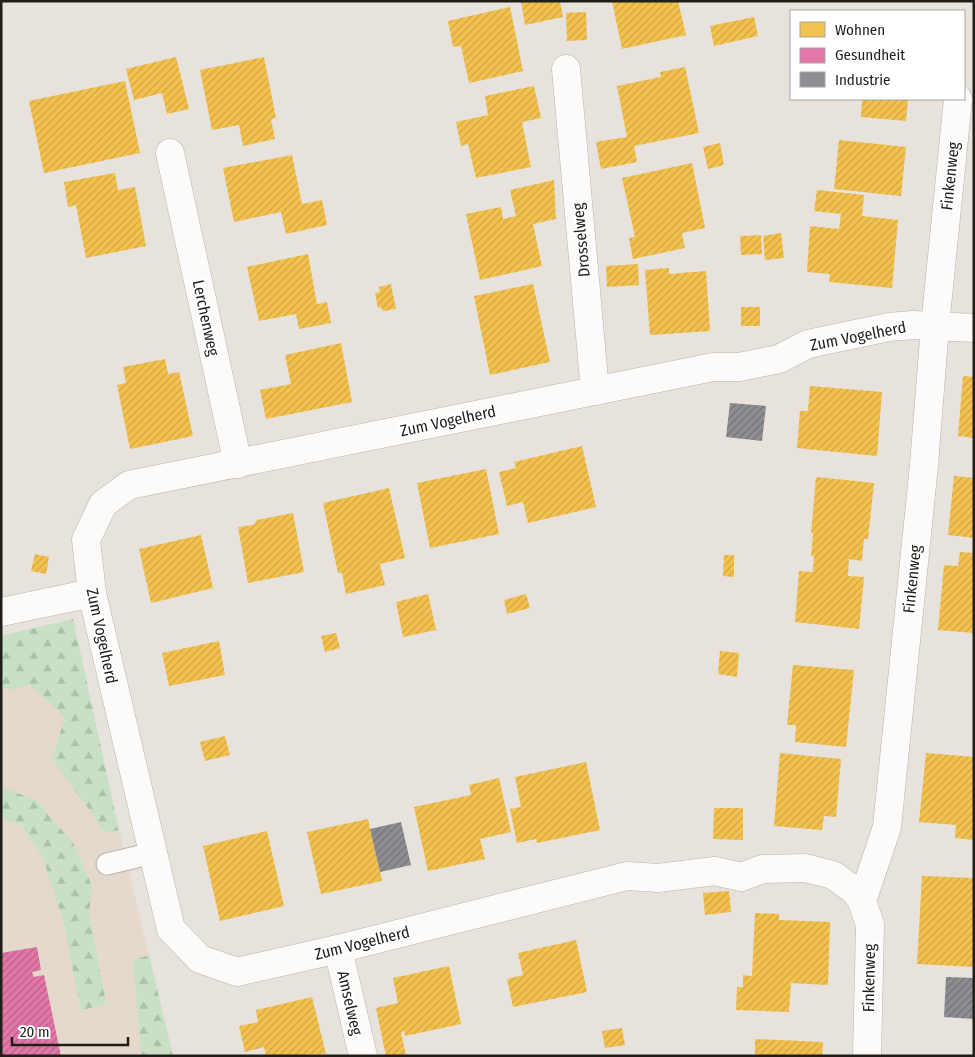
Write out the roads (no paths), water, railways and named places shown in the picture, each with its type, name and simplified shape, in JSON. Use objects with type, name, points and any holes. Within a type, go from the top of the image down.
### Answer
[{"type":"street","name":"Drosselweg","points":[[560,83],[595,390]]},
{"type":"street","name":"Finkenweg","points":[[867,1056],[870,925],[862,901],[887,827],[924,465],[935,326],[958,100]]},
{"type":"street","name":"Lerchenweg","points":[[167,166],[238,464]]},
{"type":"street","name":"Zum Vogelherd","points":[[862,901],[855,891],[833,875],[805,868],[763,869],[741,877],[715,871],[658,878],[627,876],[338,949],[237,972],[200,959],[171,929],[92,593],[86,540],[103,504],[129,486],[713,367],[739,367],[772,361],[808,344],[889,327],[913,325],[974,328]]},
{"type":"street","points":[[1,612],[92,593]]},
{"type":"street","name":"Amselweg","points":[[338,949],[363,1056]]},
{"type":"lane","points":[[107,864],[152,853]]}]
